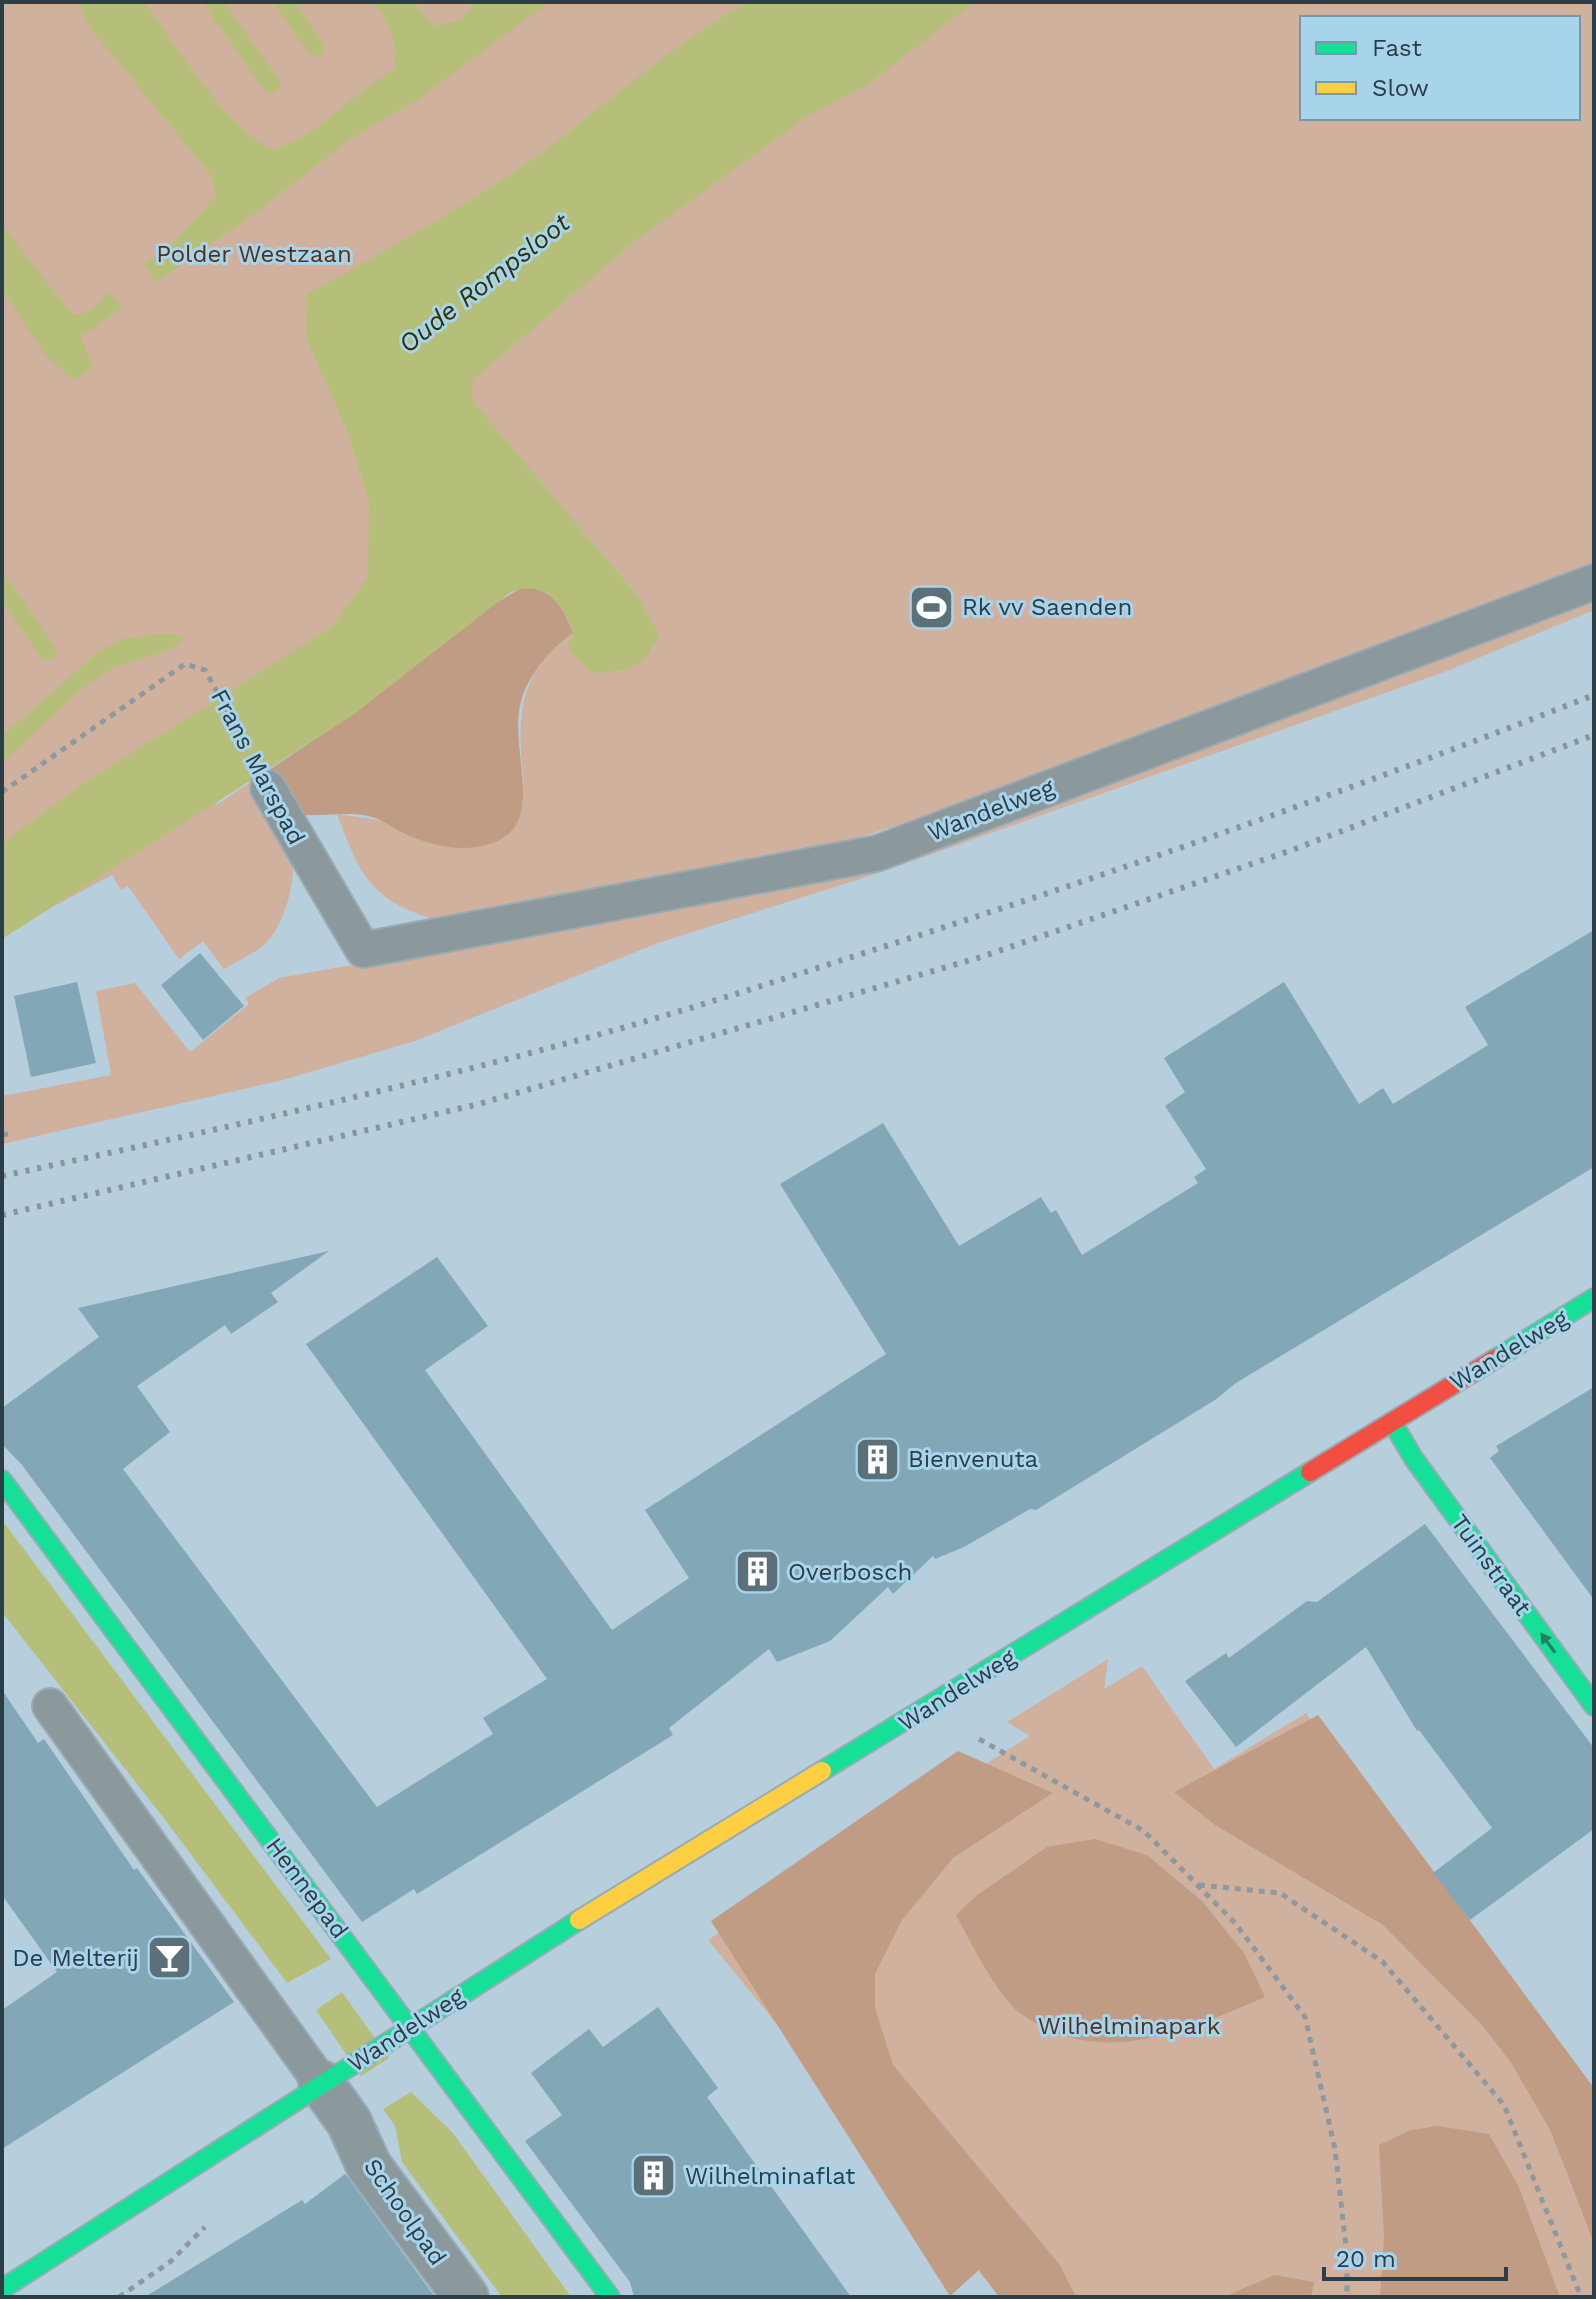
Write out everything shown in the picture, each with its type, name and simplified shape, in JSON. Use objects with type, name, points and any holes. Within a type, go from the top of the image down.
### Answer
[{"type":"main road","name":"Wandelweg","points":[[2,2289],[403,2032],[1594,1298]]},
{"type":"main road","name":"Tuinstraat","points":[[1392,1422],[1414,1459],[1594,1706]]},
{"type":"main road","name":"Hennepad","points":[[2,1480],[403,2032],[610,2297]]},
{"type":"street","name":"Schoolpad","points":[[332,2077],[369,2166],[466,2297]]},
{"type":"lane","name":"Wandelweg","points":[[363,950],[878,853],[1594,582]]},
{"type":"lane","name":"Frans Marspad","points":[[268,788],[363,950]]},
{"type":"lane","name":"Wandelweg","points":[[50,1706],[332,2077]]},
{"type":"path","name":"Frans Marspad","points":[[2,792],[185,664],[205,670],[268,788]]},
{"type":"path","points":[[2,1135],[12,1133]]},
{"type":"path","points":[[978,1738],[1144,1831],[1236,1924],[1305,2017],[1335,2149],[1347,2256],[1347,2297]]},
{"type":"path","points":[[1198,1885],[1280,1893],[1383,1962],[1504,2105],[1581,2297]]},
{"type":"green space","name":"Polder Westzaan","points":[[2,2],[1594,2],[1594,574],[1200,725],[846,842],[447,923],[403,907],[374,886],[354,857],[337,814],[385,821],[404,834],[524,785],[521,720],[524,700],[540,665],[554,649],[573,633],[590,672],[600,672],[618,671],[633,665],[654,648],[638,596],[491,423],[215,806],[255,779],[293,865],[286,906],[273,935],[252,953],[224,969],[203,941],[179,959],[128,886],[121,890],[112,875],[2,934]]},
{"type":"green space","points":[[523,587],[542,591],[556,601],[573,633],[540,665],[523,695],[518,728],[523,796],[520,815],[511,831],[494,842],[459,848],[421,840],[368,816],[295,814],[266,772],[359,710],[484,610]]},
{"type":"green space","points":[[1594,590],[1594,610],[1447,671],[876,874],[658,943],[415,1041],[283,1080],[2,1144],[2,1096],[111,1075],[96,991],[135,983],[190,1052],[249,1004],[245,998],[279,978],[751,893]]},
{"type":"green space","name":"Wilhelminapark","points":[[1108,1659],[1104,1689],[1142,1666],[1214,1769],[1306,1713],[1594,2102],[1594,2297],[1000,2297],[708,1940],[1030,1736],[1007,1722]]},
{"type":"green space","points":[[1318,1715],[1594,2088],[1594,2243],[1551,2132],[1512,2064],[1482,2025],[1383,1925],[1215,1825],[1174,1792]]},
{"type":"green space","points":[[958,1751],[1053,1793],[953,1858],[902,1920],[875,1974],[875,2008],[893,2065],[1060,2265],[1076,2297],[999,2297],[979,2270],[950,2296],[711,1921]]},
{"type":"green space","points":[[1095,1839],[1147,1855],[1202,1901],[1244,1953],[1265,1997],[1173,2032],[1142,2040],[1111,2042],[1080,2040],[1050,2030],[1012,2006],[985,1968],[956,1915],[977,1895],[1047,1847]]},
{"type":"green space","points":[[1438,2126],[1489,2134],[1518,2185],[1560,2297],[1380,2297],[1384,2237],[1379,2145],[1411,2130]]},
{"type":"green space","points":[[1274,2275],[1314,2282],[1311,2297],[1224,2297]]},
{"type":"water","points":[[77,2],[145,2],[219,104],[254,138],[272,150],[320,125],[395,69],[391,33],[373,2],[412,2],[435,26],[461,20],[475,2],[550,2],[419,99],[352,138],[250,217],[157,282],[144,265],[174,242],[216,196],[211,175],[94,33]]},
{"type":"water","name":"Oude Rompsloot","points":[[748,2],[975,2],[867,85],[809,115],[634,242],[474,379],[471,392],[476,405],[638,596],[659,634],[648,654],[623,670],[590,672],[567,648],[573,633],[558,604],[534,589],[511,592],[350,717],[2,939],[2,843],[84,783],[333,626],[368,577],[369,502],[349,436],[305,335],[307,294],[517,170],[658,61]]},
{"type":"water","points":[[2,225],[73,315],[88,312],[109,293],[123,307],[81,337],[93,367],[74,381],[45,355],[2,289]]},
{"type":"water","points":[[168,633],[184,637],[172,647],[112,669],[97,678],[2,762],[2,736],[97,653],[121,639]]},
{"type":"water","points":[[2,1520],[331,1959],[287,1983],[166,1821],[2,1612]]},
{"type":"water","points":[[342,1992],[389,2058],[361,2076],[316,2010]]},
{"type":"water","points":[[411,2092],[453,2133],[571,2297],[502,2297],[402,2162],[395,2126],[383,2109]]},
{"type":"building","points":[[1594,930],[1594,1167],[1236,1383],[1215,1400],[1036,1510],[1030,1509],[964,1547],[935,1559],[933,1556],[893,1594],[888,1587],[830,1641],[777,1662],[769,1649],[669,1728],[673,1735],[417,1894],[414,1889],[362,1922],[22,1465],[2,1444],[2,1408],[99,1337],[78,1308],[329,1251],[271,1293],[278,1302],[231,1334],[225,1325],[137,1386],[170,1432],[123,1469],[377,1807],[493,1734],[483,1718],[547,1679],[306,1344],[437,1257],[488,1326],[425,1370],[612,1630],[689,1578],[645,1510],[886,1354],[780,1184],[883,1123],[959,1246],[1041,1197],[1051,1213],[1056,1210],[1082,1255],[1198,1183],[1194,1177],[1206,1169],[1165,1106],[1185,1092],[1164,1058],[1284,982],[1359,1104],[1383,1088],[1393,1104],[1488,1045],[1465,1007]]},
{"type":"building","points":[[200,953],[244,1006],[203,1040],[161,985]]},
{"type":"building","points":[[77,982],[96,1063],[31,1077],[14,996]]},
{"type":"building","points":[[1594,1387],[1594,1600],[1490,1458],[1499,1451],[1496,1446]]},
{"type":"building","points":[[1425,1524],[1594,1748],[1594,1829],[1470,1920],[1433,1873],[1492,1828],[1417,1731],[1366,1647],[1236,1747],[1185,1681],[1226,1653],[1229,1658],[1307,1601],[1317,1602]]},
{"type":"building","points":[[2,1690],[38,1743],[44,1739],[134,1870],[137,1868],[234,2002],[2,2149],[2,2010],[57,1972],[2,1895]]},
{"type":"building","name":"Wilhelminaflat","points":[[658,2007],[718,2088],[707,2097],[851,2297],[634,2297],[630,2282],[525,2141],[562,2115],[531,2073],[589,2029],[603,2047]]},
{"type":"building","points":[[345,2174],[435,2297],[145,2297],[302,2200],[305,2204]]},
{"type":"waterway","points":[[213,2],[271,84]]},
{"type":"waterway","points":[[284,2],[315,47]]},
{"type":"waterway","points":[[2,586],[47,651]]},
{"type":"railway","points":[[2,1176],[424,1080],[687,1009],[1157,856],[1420,762],[1594,695]]},
{"type":"railway","points":[[2,1215],[479,1104],[981,957],[1292,850],[1594,735]]},
{"type":"traffic: fast","points":[[1495,1359],[1594,1298]]},
{"type":"traffic: fast","points":[[1392,1422],[1414,1459],[1594,1706]]},
{"type":"traffic: fast","points":[[822,1771],[1310,1472]]},
{"type":"traffic: fast","points":[[2,1480],[610,2297]]},
{"type":"traffic: fast","points":[[2,2289],[579,1920]]},
{"type":"traffic: slow","points":[[579,1920],[822,1771]]},
{"type":"traffic: jam","points":[[1310,1472],[1495,1359]]},
{"type":"place","name":"Rk vv Saenden","points":[[931,607]]},
{"type":"place","name":"Bienvenuta","points":[[877,1459]]},
{"type":"place","name":"Overbosch","points":[[757,1572]]},
{"type":"place","name":"De Melterij","points":[[170,1958]]},
{"type":"place","name":"Wilhelminaflat","points":[[654,2176]]}]
